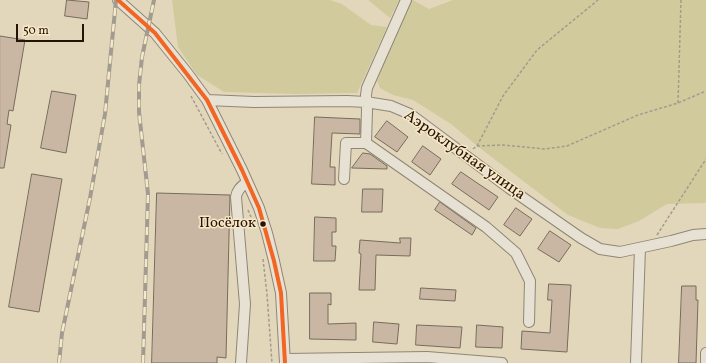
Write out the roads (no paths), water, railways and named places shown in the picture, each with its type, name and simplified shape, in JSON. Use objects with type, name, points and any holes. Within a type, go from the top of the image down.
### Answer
[{"type":"street","points":[[118,0],[155,33],[207,100],[247,182],[259,208],[267,233],[281,293],[285,361],[337,361],[427,357],[502,363]]},
{"type":"street","points":[[366,143],[367,88],[406,0]]},
{"type":"street","name":"Аэроклубная улица","points":[[207,100],[254,102],[366,102],[391,106],[410,114],[509,188],[581,238],[600,249],[620,252],[683,237],[706,234]]},
{"type":"street","points":[[344,179],[346,143],[366,143],[486,227],[516,253],[530,281],[529,322]]},
{"type":"street","points":[[241,363],[245,304],[236,197],[240,187],[247,182]]},
{"type":"street","points":[[636,363],[644,247]]},
{"type":"street","points":[[706,353],[706,363]]},
{"type":"railway","points":[[59,363],[62,333],[90,198],[105,114],[116,0]]},
{"type":"railway","points":[[143,363],[148,194],[139,112],[139,85],[142,57],[154,0]]},
{"type":"place","name":"Посёлок","points":[[263,224]]}]
